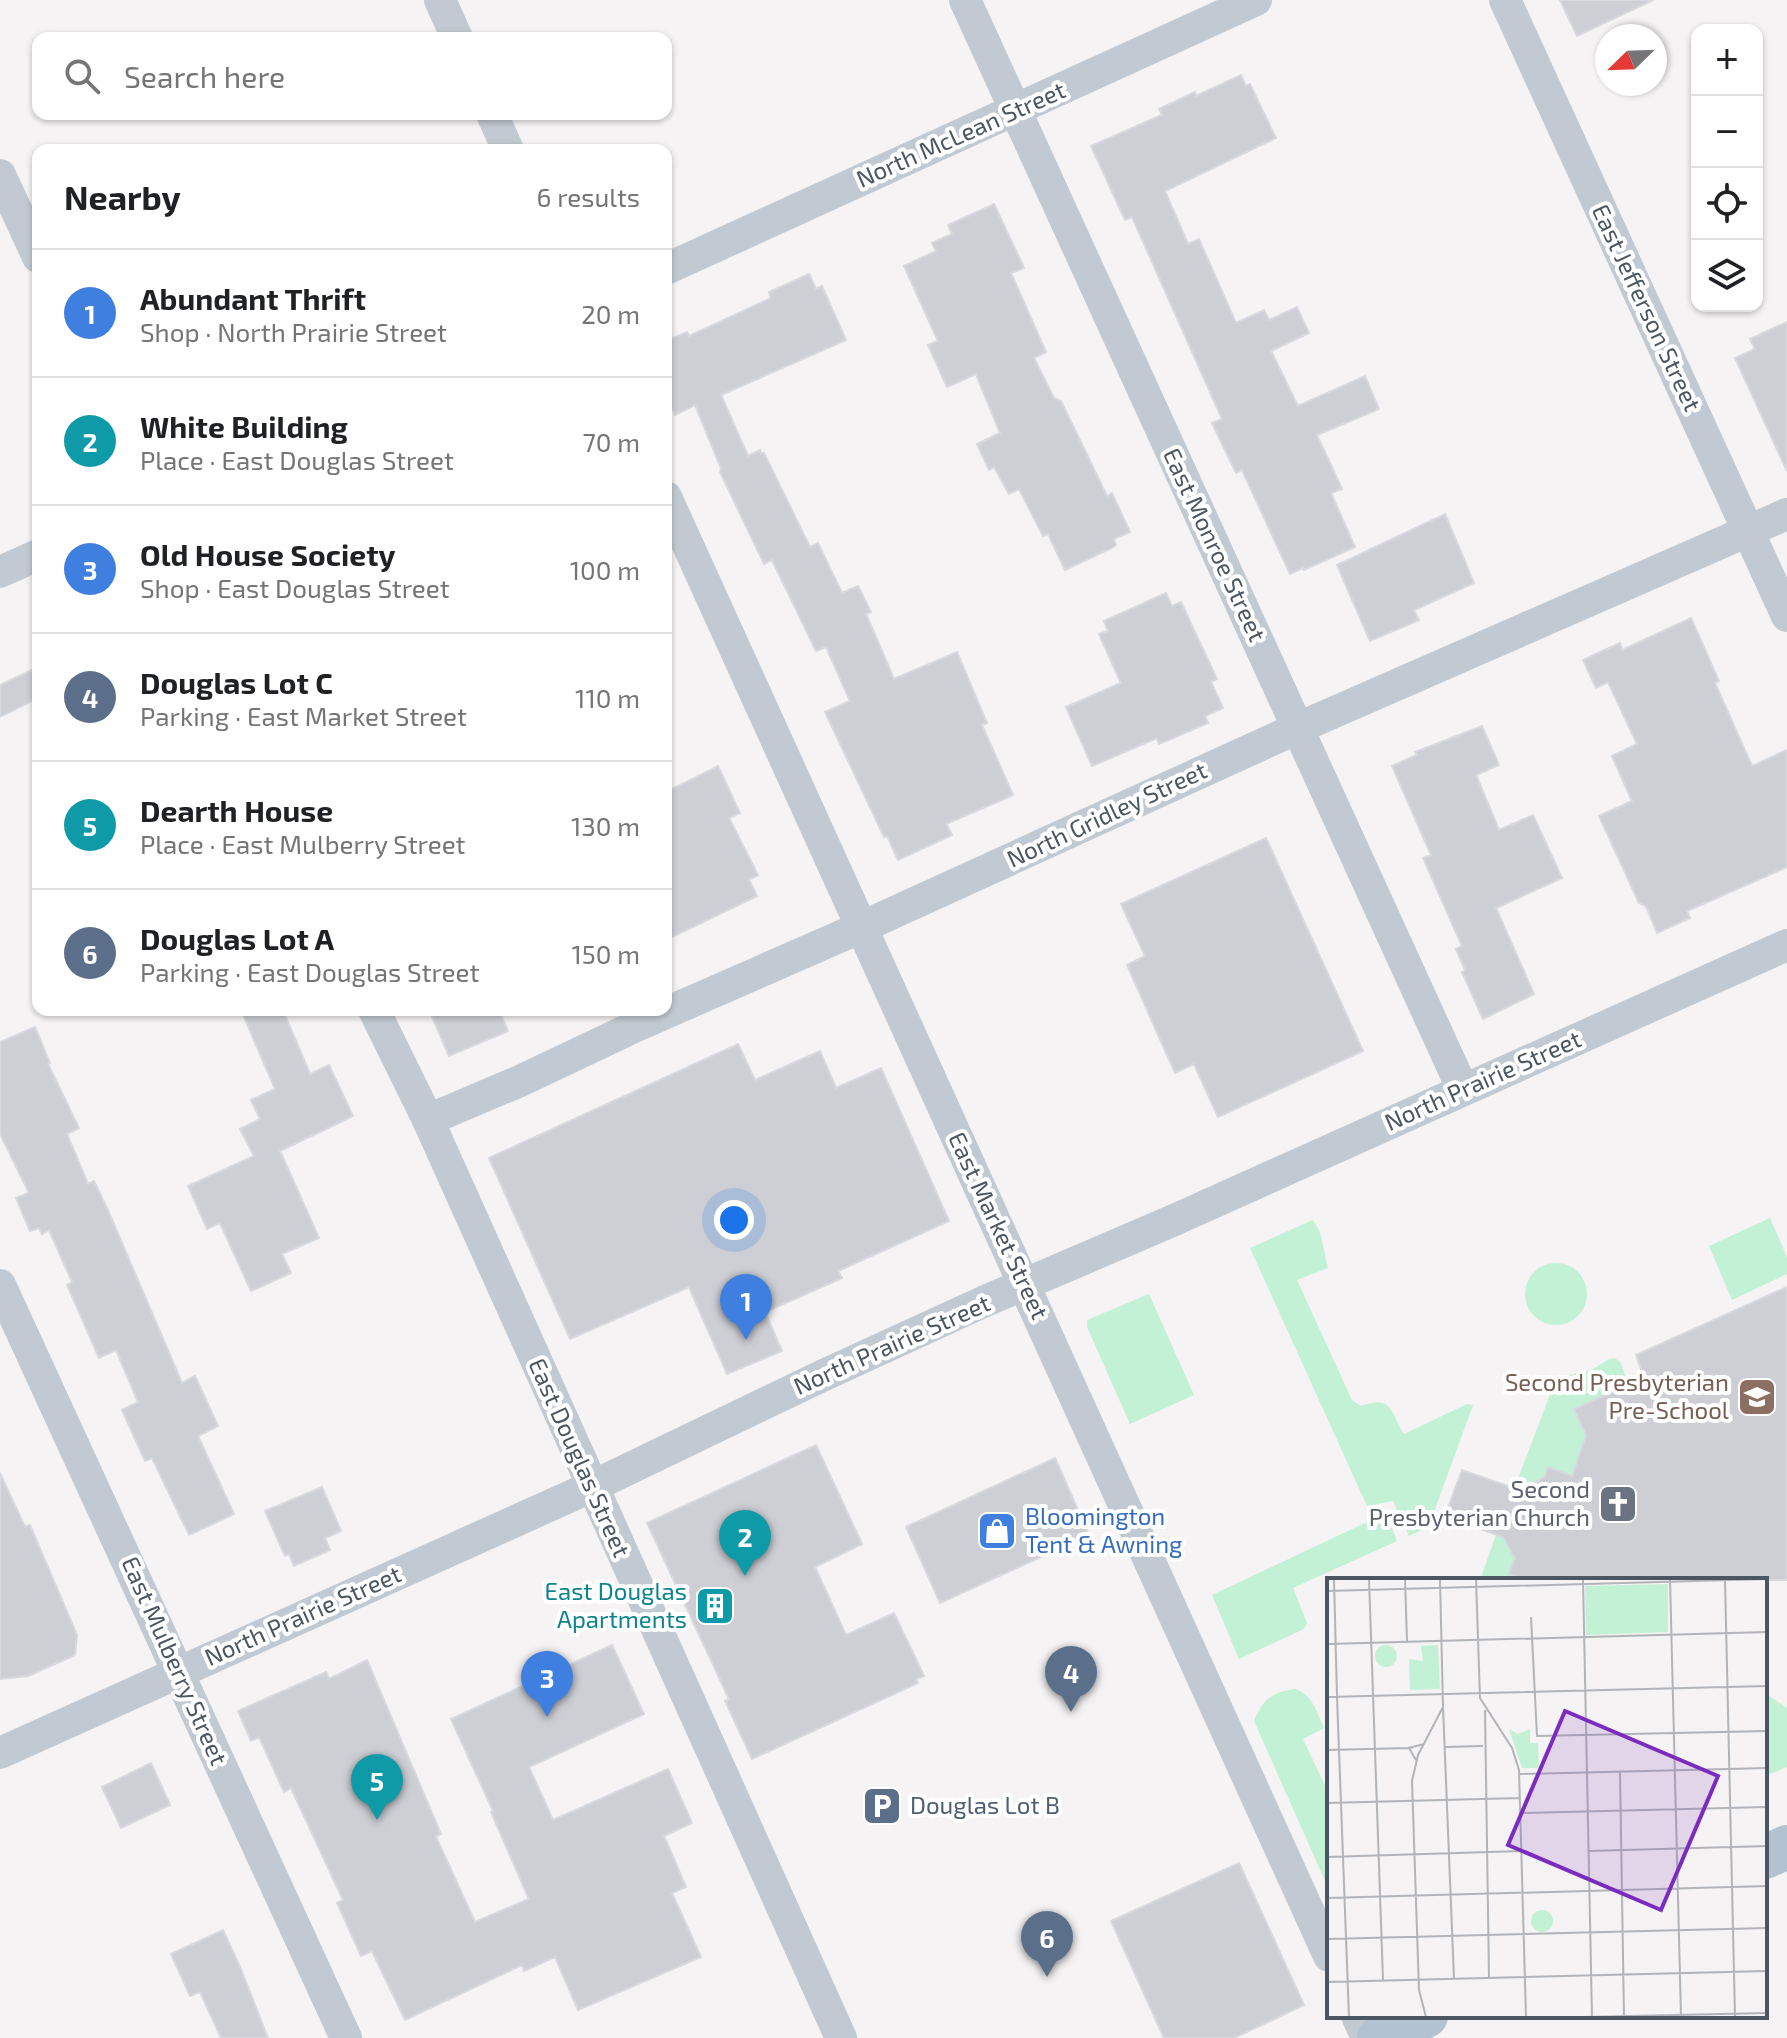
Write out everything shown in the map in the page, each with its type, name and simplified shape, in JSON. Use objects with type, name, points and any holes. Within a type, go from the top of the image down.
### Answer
[{"type":"main road","points":[[1767,1856],[1787,1847]]},
{"type":"main road","points":[[1379,2038],[1422,2018]]},
{"type":"street","points":[[440,0],[454,32]]},
{"type":"street","name":"East Monroe Street","points":[[965,0],[1463,1090]]},
{"type":"street","name":"North McLean Street","points":[[672,266],[1256,0]]},
{"type":"street","name":"East Jefferson Street","points":[[1505,0],[1787,616]]},
{"type":"street","points":[[495,120],[505,144]]},
{"type":"street","points":[[0,175],[32,244]]},
{"type":"street","name":"East Market Street","points":[[672,510],[1327,1952]]},
{"type":"street","name":"North Gridley Street","points":[[672,1010],[1298,728],[1787,514]]},
{"type":"street","points":[[0,572],[32,558]]},
{"type":"street","name":"North Prairie Street","points":[[0,1753],[591,1487],[824,1375],[1787,945]]},
{"type":"street","name":"East Douglas Street","points":[[377,1016],[428,1120],[841,2038]]},
{"type":"street","name":"North Gridley Street","points":[[428,1120],[659,1016]]},
{"type":"street","name":"East Mulberry Street","points":[[0,1285],[346,2038]]},
{"type":"street","points":[[1358,2018],[1367,2038]]},
{"type":"green space","points":[[1770,1218],[1787,1257],[1787,1274],[1732,1300],[1709,1246]]},
{"type":"green space","points":[[1313,1220],[1320,1232],[1328,1268],[1297,1280],[1352,1400],[1361,1406],[1379,1402],[1385,1404],[1393,1412],[1404,1434],[1467,1404],[1473,1405],[1431,1520],[1422,1530],[1409,1536],[1393,1501],[1367,1506],[1250,1248]]},
{"type":"green space","points":[[1556,1263],[1578,1272],[1587,1294],[1578,1316],[1556,1325],[1534,1316],[1525,1294],[1534,1272]]},
{"type":"green space","points":[[1149,1294],[1194,1395],[1130,1424],[1087,1327],[1087,1320]]},
{"type":"green space","points":[[1615,1358],[1620,1362],[1629,1384],[1574,1409],[1586,1435],[1572,1476],[1548,1467],[1543,1481],[1522,1491],[1514,1489],[1556,1379],[1593,1369]]},
{"type":"green space","points":[[1386,1513],[1397,1541],[1293,1588],[1307,1623],[1304,1629],[1239,1659],[1212,1595]]},
{"type":"green space","points":[[1496,1535],[1503,1537],[1515,1558],[1509,1574],[1520,1578],[1481,1578]]},
{"type":"green space","points":[[1301,1691],[1310,1699],[1324,1728],[1303,1739],[1327,1790],[1327,1885],[1254,1721],[1269,1698],[1280,1692]]},
{"type":"green space","points":[[1767,1694],[1787,1708],[1787,1767],[1767,1775]]},
{"type":"building","points":[[1560,0],[1653,0],[1602,24],[1595,24],[1595,27],[1577,36]]},
{"type":"building","points":[[1241,75],[1246,86],[1250,84],[1276,138],[1165,191],[1188,244],[1199,239],[1236,323],[1264,310],[1269,320],[1297,307],[1309,333],[1271,351],[1298,406],[1365,376],[1379,409],[1317,435],[1342,489],[1331,493],[1355,547],[1290,574],[1242,470],[1236,473],[1212,423],[1222,419],[1132,217],[1125,220],[1091,146],[1162,115],[1159,109]]},
{"type":"building","points":[[994,204],[1024,268],[1011,273],[1046,352],[1034,358],[1054,398],[1061,401],[1107,496],[1112,493],[1130,532],[1114,539],[1116,545],[1112,548],[1065,570],[1048,534],[1043,536],[1019,489],[1009,494],[994,467],[989,470],[977,444],[1000,433],[976,374],[947,387],[928,345],[938,341],[904,266],[936,251],[932,243],[952,234],[948,225]]},
{"type":"building","points":[[809,274],[816,289],[822,286],[846,340],[721,395],[748,456],[760,450],[761,454],[764,453],[810,547],[818,543],[842,593],[858,586],[871,612],[866,614],[894,679],[957,652],[987,723],[982,725],[1013,795],[946,824],[952,835],[898,860],[825,712],[850,701],[826,647],[816,651],[772,560],[764,564],[720,472],[695,405],[675,415],[672,409],[672,338],[687,332],[689,336],[771,298],[769,292]]},
{"type":"building","points":[[1787,322],[1787,471],[1735,358],[1755,349],[1750,339]]},
{"type":"building","points":[[1445,514],[1474,583],[1414,610],[1419,620],[1370,641],[1337,565]]},
{"type":"building","points":[[1166,593],[1172,606],[1181,602],[1217,679],[1211,682],[1223,708],[1205,716],[1208,723],[1159,744],[1157,738],[1092,766],[1066,707],[1121,683],[1099,634],[1108,631],[1104,621]]},
{"type":"building","points":[[1691,618],[1719,681],[1715,683],[1752,766],[1787,750],[1787,867],[1687,911],[1690,918],[1657,933],[1646,906],[1639,903],[1599,816],[1632,801],[1612,756],[1637,744],[1608,682],[1596,688],[1583,660],[1620,643],[1622,650]]},
{"type":"building","points":[[32,670],[32,701],[0,717],[0,685]]},
{"type":"building","points":[[1482,726],[1499,765],[1476,775],[1499,830],[1533,815],[1562,878],[1496,908],[1534,994],[1483,1019],[1462,972],[1465,970],[1456,949],[1462,946],[1423,858],[1431,855],[1392,766],[1417,755],[1415,752]]},
{"type":"building","points":[[718,766],[740,813],[729,818],[758,875],[749,880],[757,896],[672,937],[672,789]]},
{"type":"building","points":[[1266,838],[1363,1051],[1218,1117],[1194,1064],[1175,1073],[1127,965],[1145,956],[1121,904]]},
{"type":"building","points":[[244,1016],[286,1016],[310,1074],[329,1065],[353,1116],[280,1151],[319,1238],[282,1254],[291,1273],[251,1291],[220,1223],[207,1229],[188,1186],[254,1156],[240,1129],[260,1119],[251,1100],[275,1089]]},
{"type":"building","points":[[432,1016],[502,1016],[508,1031],[449,1056]]},
{"type":"building","points":[[35,1027],[48,1064],[79,1128],[67,1134],[88,1184],[94,1181],[107,1208],[182,1383],[195,1376],[218,1426],[198,1436],[234,1514],[189,1535],[152,1458],[145,1461],[122,1410],[138,1402],[116,1350],[99,1358],[67,1285],[72,1282],[49,1230],[42,1234],[39,1228],[30,1231],[16,1198],[29,1193],[0,1134],[0,1042]]},
{"type":"building","points":[[738,1044],[755,1080],[820,1051],[836,1088],[881,1068],[949,1221],[838,1271],[842,1278],[765,1312],[782,1351],[727,1374],[689,1287],[570,1339],[489,1158]]},
{"type":"building","name":"Second Presbyterian Church","points":[[1787,1287],[1787,1580],[1520,1578],[1509,1574],[1515,1558],[1503,1537],[1445,1516],[1462,1470],[1522,1491],[1544,1477],[1548,1467],[1572,1476],[1586,1435],[1574,1409],[1644,1378],[1636,1355]]},
{"type":"building","name":"East Douglas Apartments","points":[[816,1445],[862,1544],[815,1567],[846,1635],[894,1613],[924,1676],[916,1679],[918,1683],[752,1759],[725,1701],[729,1699],[647,1523]]},
{"type":"building","name":"Bloomington Tent & Awning","points":[[1055,1458],[1089,1535],[940,1603],[906,1527]]},
{"type":"building","points":[[0,1473],[25,1527],[30,1525],[77,1635],[75,1655],[28,1676],[0,1679]]},
{"type":"building","points":[[322,1487],[341,1531],[325,1538],[330,1550],[294,1566],[289,1554],[285,1556],[265,1511]]},
{"type":"building","points":[[612,1645],[644,1714],[529,1767],[553,1820],[668,1769],[692,1823],[664,1836],[686,1887],[672,1893],[701,1957],[578,2010],[555,1957],[524,1971],[522,1965],[405,2020],[372,1951],[361,1956],[337,1903],[343,1900],[291,1788],[284,1792],[259,1737],[251,1741],[238,1711],[326,1672],[329,1679],[367,1660],[441,1834],[436,1837],[475,1922],[529,1899],[451,1719]]},
{"type":"building","points":[[151,1763],[170,1805],[121,1828],[102,1787]]},
{"type":"building","points":[[1239,1863],[1304,2005],[1234,2038],[1164,2038],[1111,1921]]},
{"type":"building","points":[[223,1930],[268,2038],[221,2038],[200,1992],[190,1996],[171,1954]]},
{"type":"place","name":"Abundant Thrift","points":[[746,1340]]},
{"type":"place","name":"Second Presbyterian Pre-School","points":[[1757,1397]]},
{"type":"place","name":"Second Presbyterian Church","points":[[1618,1504]]},
{"type":"place","name":"Bloomington Tent & Awning","points":[[997,1531]]},
{"type":"place","name":"White Building","points":[[745,1576]]},
{"type":"place","name":"East Douglas Apartments","points":[[715,1606]]},
{"type":"place","name":"Douglas Lot C","points":[[1071,1712]]},
{"type":"place","name":"Old House Society","points":[[547,1717]]},
{"type":"place","name":"Douglas Lot B","points":[[882,1806]]},
{"type":"place","name":"Dearth House","points":[[377,1820]]},
{"type":"place","name":"Douglas Lot A","points":[[1047,1977]]}]
